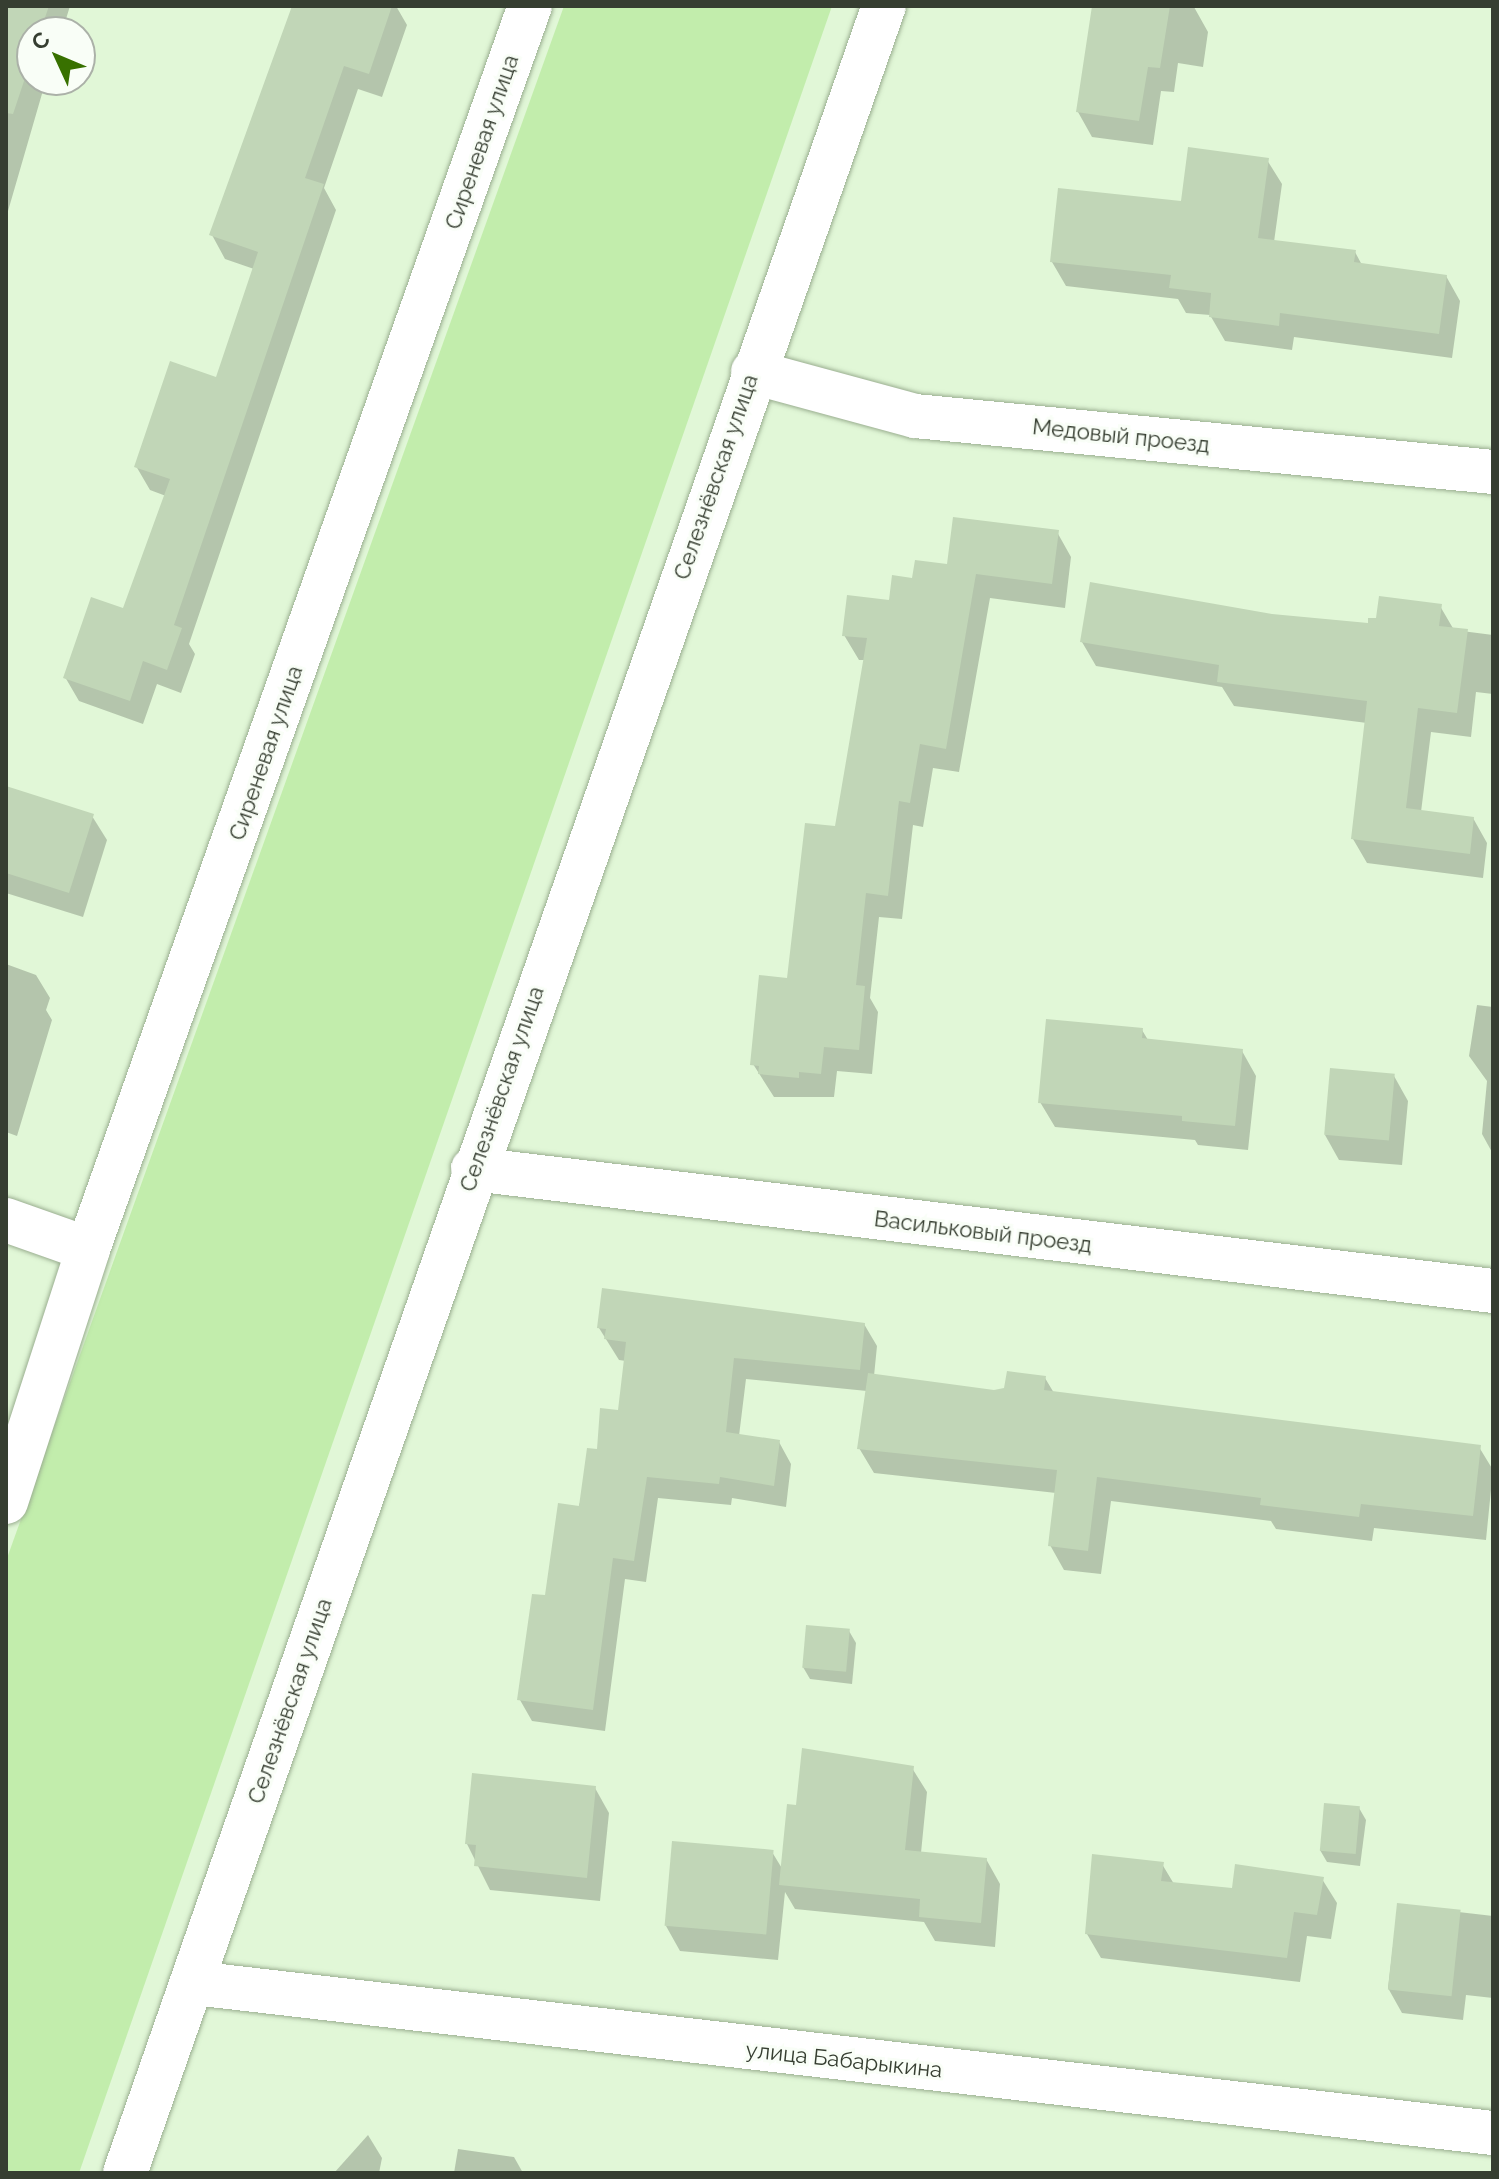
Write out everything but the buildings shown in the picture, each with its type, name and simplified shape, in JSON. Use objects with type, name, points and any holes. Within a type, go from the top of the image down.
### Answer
[{"type":"street","name":"Сиреневая улица","points":[[6,1502],[88,1249],[530,6]]},
{"type":"street","name":"Селезнёвская улица","points":[[125,2173],[194,1983],[473,1169],[884,6]]},
{"type":"street","name":"Медовый проезд","points":[[753,372],[915,416],[1493,472]]},
{"type":"street","name":"Васильковый проезд","points":[[473,1169],[1493,1291]]},
{"type":"street","points":[[6,1220],[88,1249]]},
{"type":"street","name":"улица Бабарыкина","points":[[194,1983],[1493,2133]]},
{"type":"green space","points":[[564,6],[832,6],[79,2173],[6,2173],[6,1561]]}]
